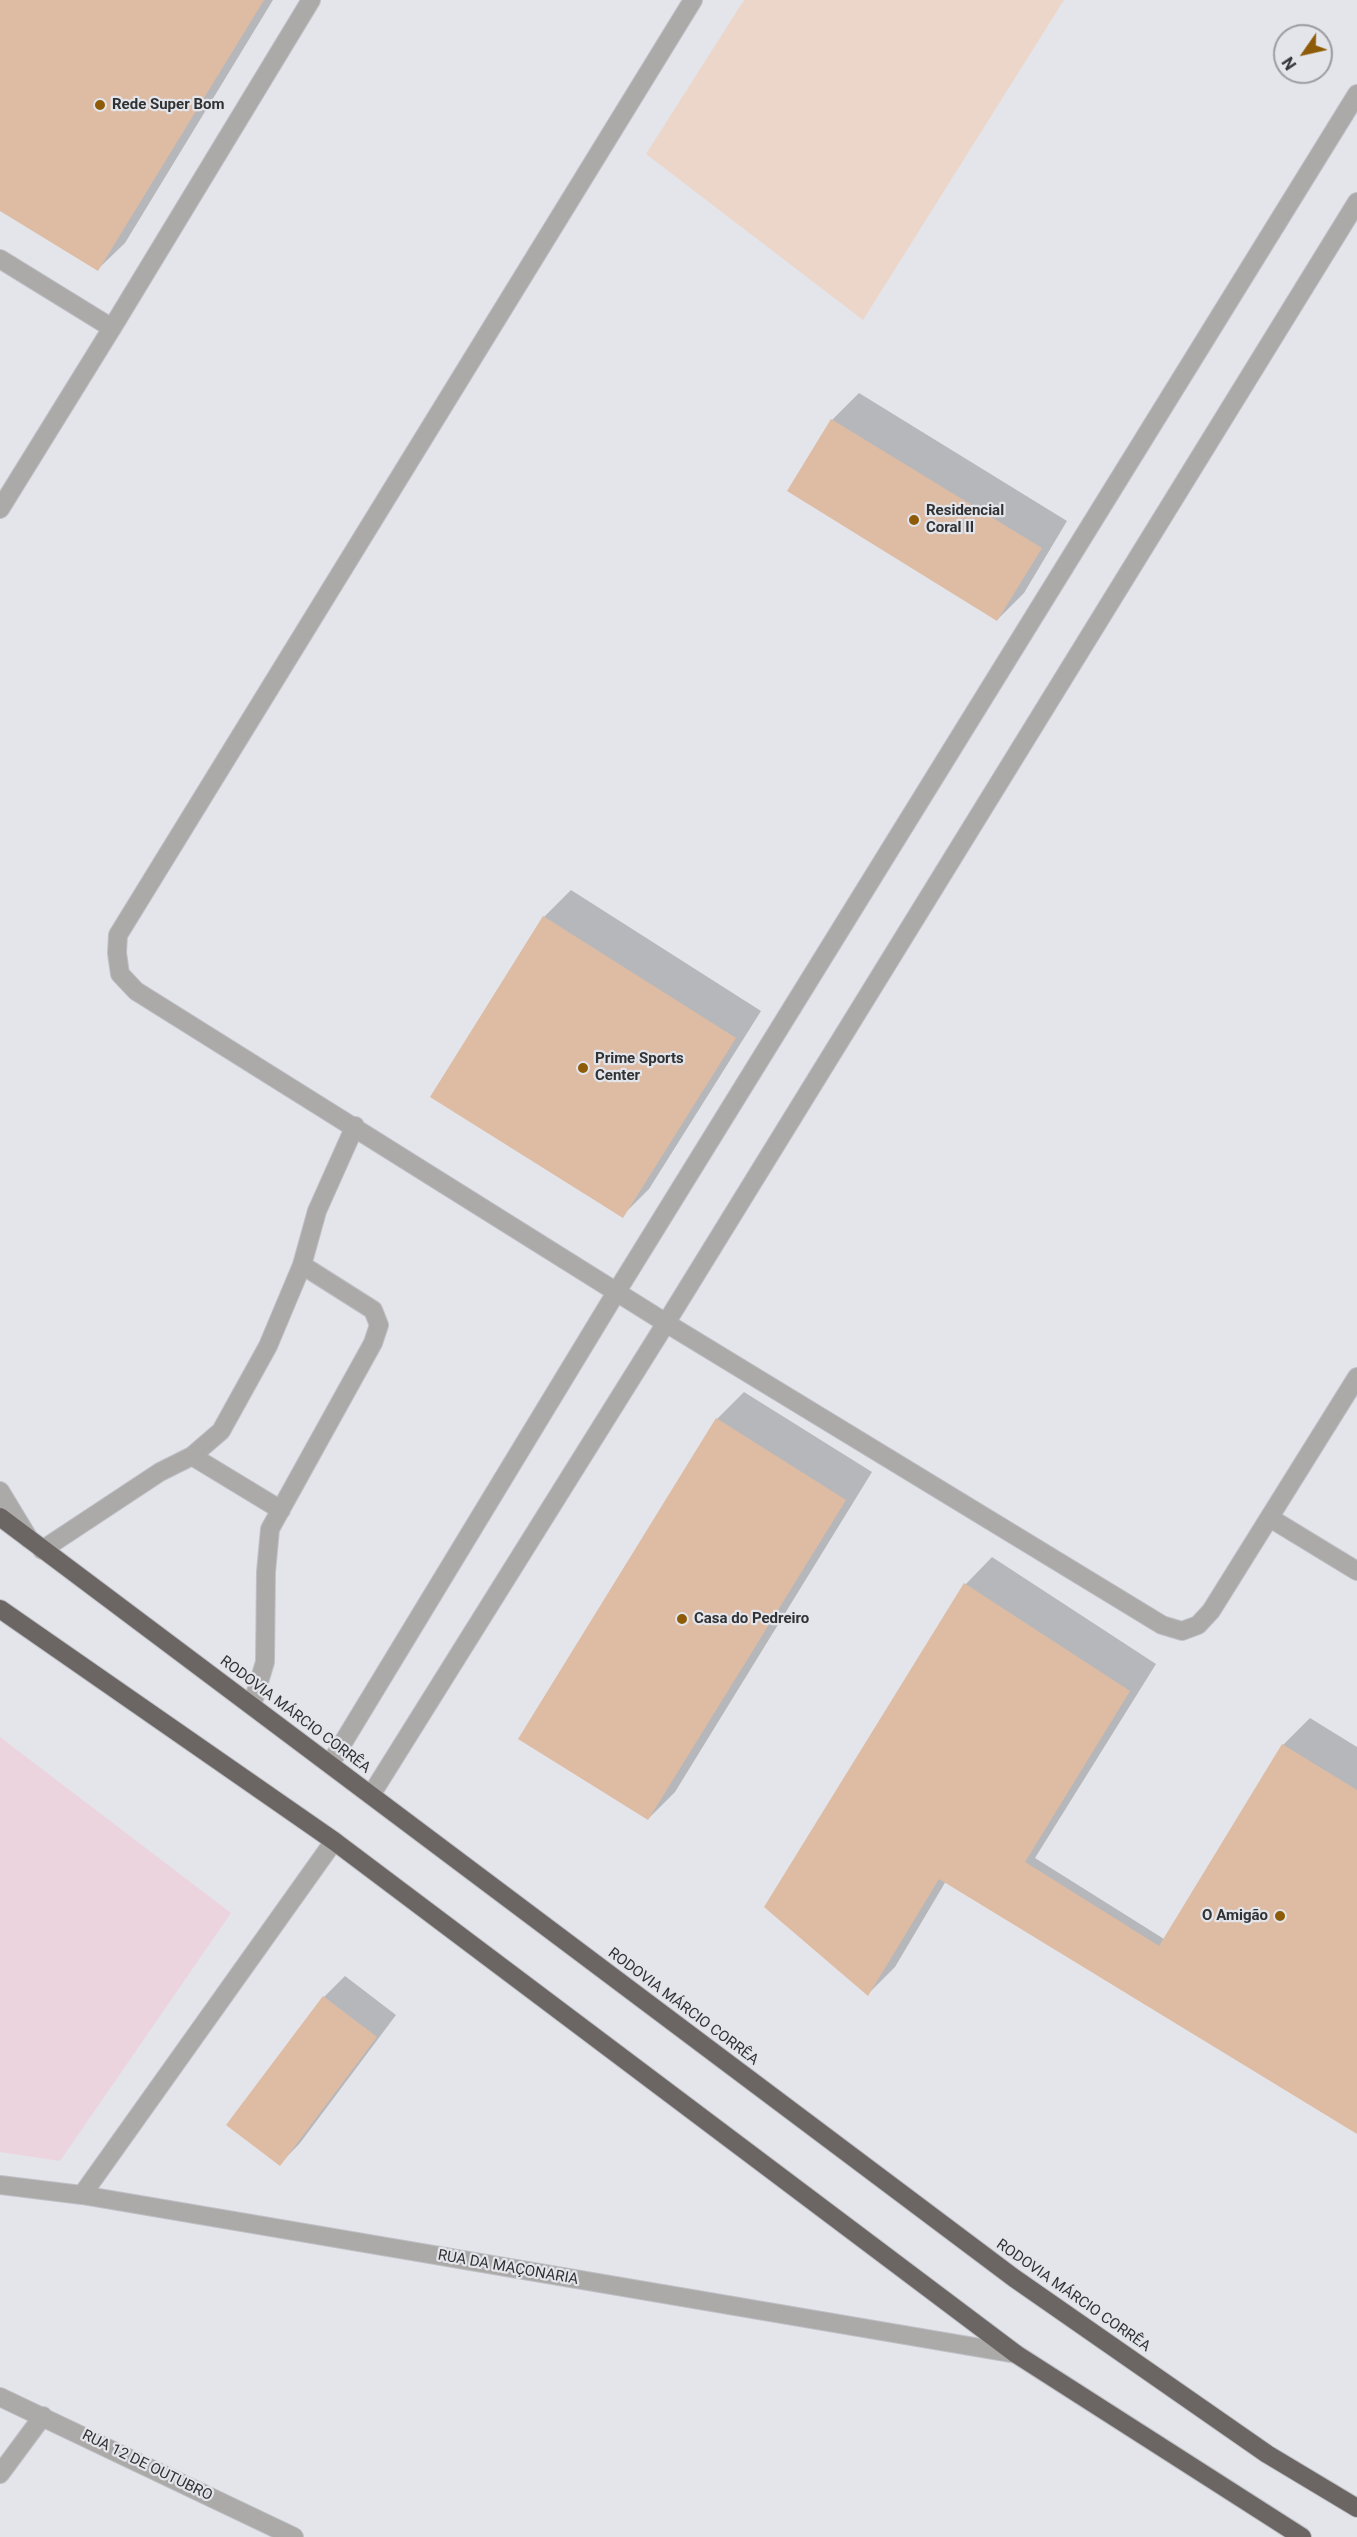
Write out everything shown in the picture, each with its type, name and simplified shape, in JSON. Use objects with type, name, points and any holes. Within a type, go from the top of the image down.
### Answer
[{"type":"highway","name":"RODOVIA MÁRCIO CORRÊA","points":[[0,1517],[1014,2278],[1267,2454],[1357,2508]]},
{"type":"highway","points":[[0,1609],[334,1841],[1016,2354],[1284,2531],[1302,2537]]},
{"type":"street","points":[[0,509],[311,0]]},
{"type":"street","points":[[693,0],[118,935],[117,953],[120,974],[136,991],[355,1126],[666,1323],[1162,1625],[1182,1631],[1198,1625],[1211,1611],[1357,1377]]},
{"type":"street","points":[[330,1764],[617,1291],[1357,94]]},
{"type":"street","points":[[371,1795],[666,1323],[1357,202]]},
{"type":"street","points":[[0,259],[112,328]]},
{"type":"street","points":[[0,1491],[36,1545],[160,1472],[192,1456],[221,1431],[268,1346],[302,1265],[317,1211],[355,1126]]},
{"type":"street","points":[[252,1705],[265,1662],[266,1572],[270,1529],[373,1343],[379,1325],[373,1310],[302,1265]]},
{"type":"street","points":[[192,1456],[281,1510]]},
{"type":"street","points":[[1270,1518],[1357,1571]]},
{"type":"street","points":[[82,2195],[334,1841]]},
{"type":"street","name":"RUA DA MAÇONARIA","points":[[0,2185],[82,2195],[1016,2354]]},
{"type":"street","name":"RUA 12 DE OUTUBRO","points":[[0,2397],[294,2537]]},
{"type":"street","points":[[0,2474],[43,2416]]},
{"type":"shaded area","points":[[744,0],[1064,0],[863,320],[646,154]]},
{"type":"shaded area","points":[[0,1737],[231,1913],[60,2161],[0,2152]]},
{"type":"building","name":"Rede Super Bom","points":[[0,0],[264,0],[98,271],[0,211]]},
{"type":"building","name":"Residencial Coral II","points":[[831,419],[1042,548],[997,621],[787,491]]},
{"type":"building","name":"Prime Sports Center","points":[[543,916],[736,1038],[623,1218],[430,1097]]},
{"type":"building","name":"Casa do Pedreiro","points":[[716,1418],[846,1500],[648,1820],[518,1739]]},
{"type":"building","points":[[964,1583],[1130,1691],[1025,1862],[1159,1946],[1282,1744],[1357,1790],[1357,2134],[939,1879],[868,1996],[764,1907]]},
{"type":"building","points":[[323,1996],[377,2037],[280,2166],[226,2125]]},
{"type":"place","name":"Rede Super Bom","points":[[100,105]]},
{"type":"place","name":"Residencial Coral II","points":[[914,520]]},
{"type":"place","name":"Prime Sports Center","points":[[583,1068]]},
{"type":"place","name":"Casa do Pedreiro","points":[[682,1619]]},
{"type":"place","name":"O Amigão","points":[[1280,1916]]}]
